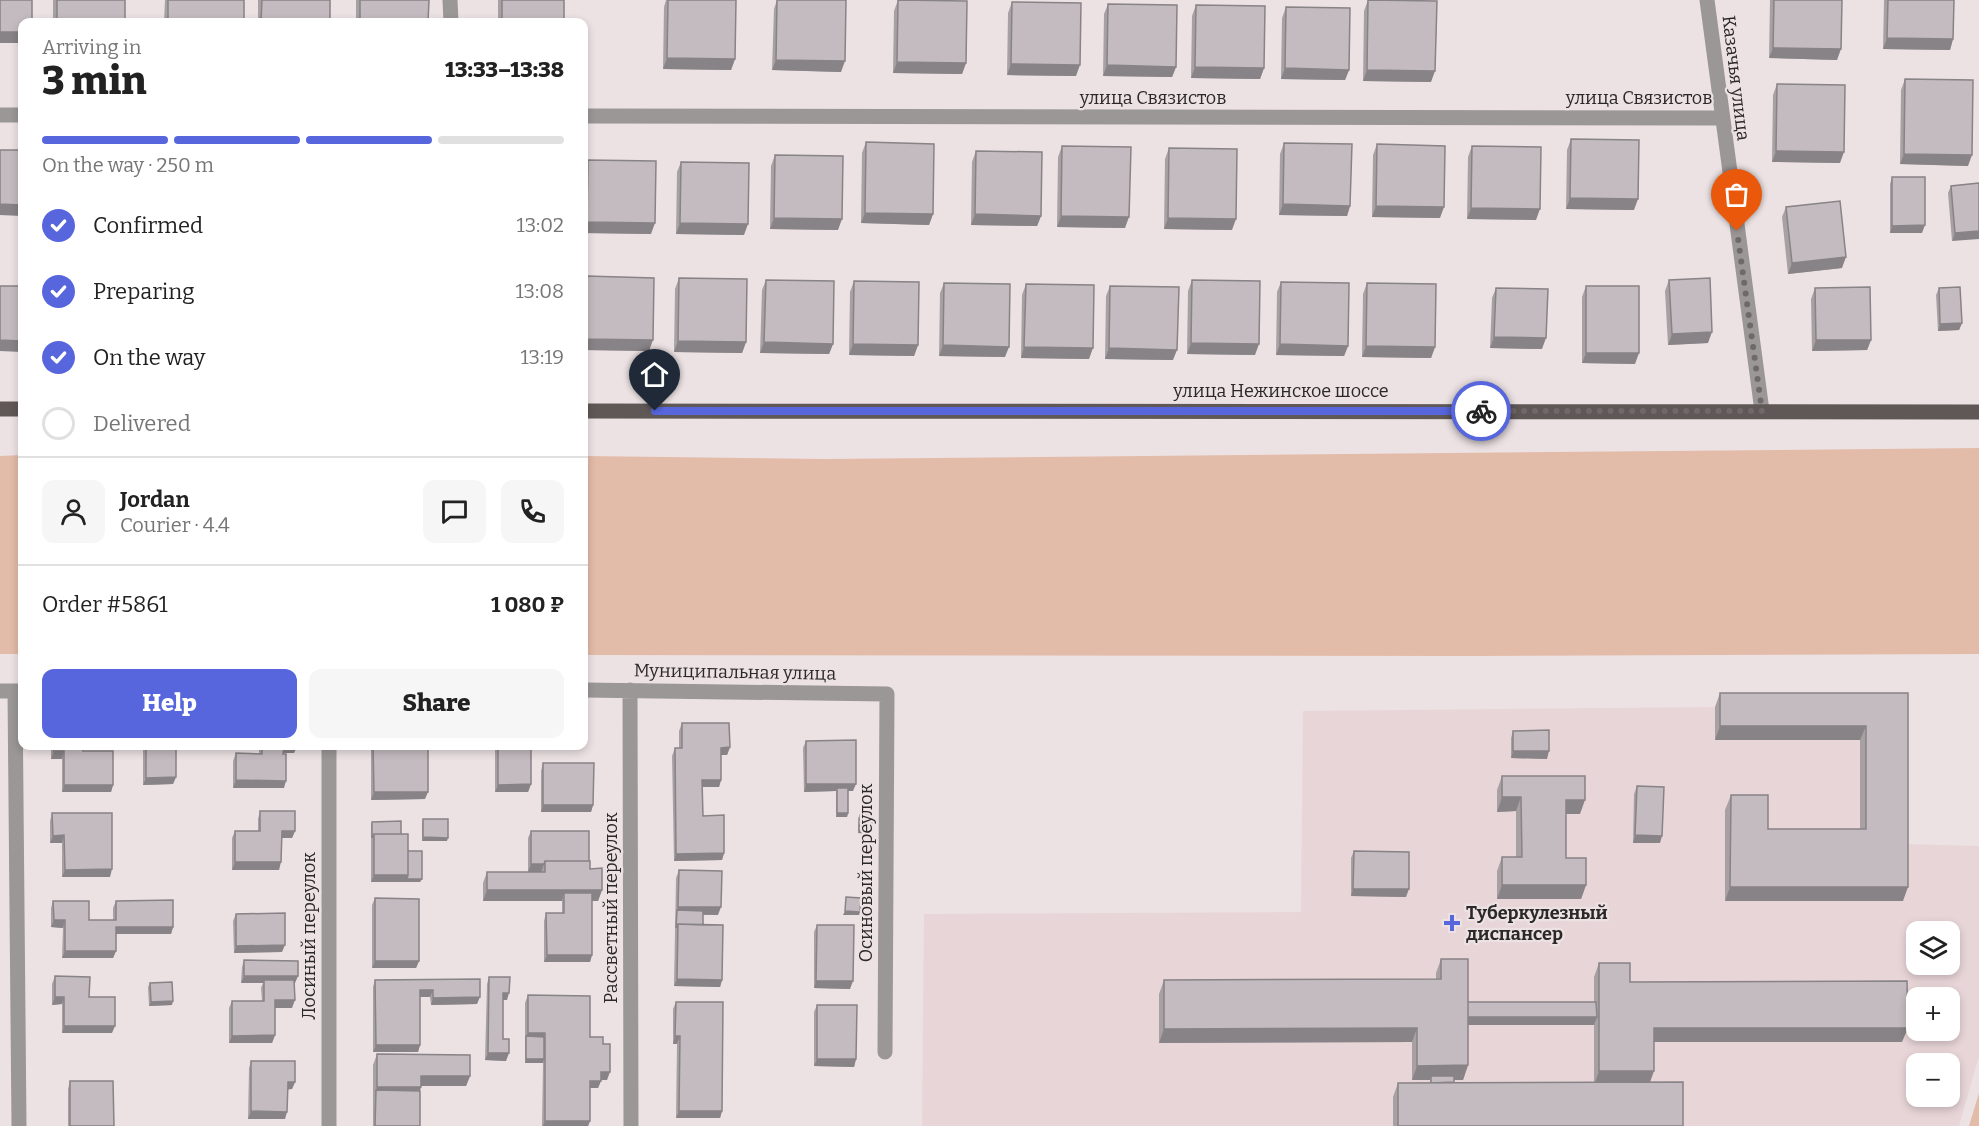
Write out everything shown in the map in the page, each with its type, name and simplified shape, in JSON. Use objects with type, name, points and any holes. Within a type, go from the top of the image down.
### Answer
[{"type":"main road","points":[[0,409],[18,409]]},
{"type":"main road","name":"улица Нежинское шоссе","points":[[588,411],[1979,412]]},
{"type":"street","points":[[450,0],[451,18]]},
{"type":"street","name":"Казачья улица","points":[[1707,0],[1762,411]]},
{"type":"street","points":[[0,115],[18,115]]},
{"type":"street","name":"улица Связистов","points":[[588,116],[1722,118]]},
{"type":"street","name":"Муниципальная улица","points":[[588,690],[886,694]]},
{"type":"street","name":"Рассветный переулок","points":[[630,690],[631,1126]]},
{"type":"street","points":[[13,691],[19,1126]]},
{"type":"street","name":"Осиновый переулок","points":[[885,1052],[886,694]]},
{"type":"street","name":"Лосиный переулок","points":[[328,750],[329,1126]]},
{"type":"shaded area","points":[[1979,448],[1979,654],[588,655],[588,456],[825,459]]},
{"type":"shaded area","points":[[18,455],[18,654],[0,654],[0,456]]},
{"type":"shaded area","name":"Туберкулезный диспансер","points":[[1903,707],[1903,844],[1979,846],[1979,1056],[1959,1126],[922,1126],[924,914],[1301,912],[1303,711]]},
{"type":"shaded area","points":[[1979,1093],[1979,1126],[1969,1126]]},
{"type":"building","points":[[0,0],[32,0],[32,18],[18,18],[18,32],[0,32]]},
{"type":"building","points":[[57,0],[125,0],[125,18],[57,18]]},
{"type":"building","points":[[168,0],[244,0],[244,18],[168,18]]},
{"type":"building","points":[[262,0],[330,0],[330,18],[261,18]]},
{"type":"building","points":[[360,0],[429,0],[428,18],[360,18]]},
{"type":"building","points":[[502,0],[564,0],[564,18],[502,18]]},
{"type":"building","points":[[668,0],[736,0],[735,59],[667,58]]},
{"type":"building","points":[[777,0],[846,0],[845,61],[776,60]]},
{"type":"building","points":[[898,0],[967,1],[966,63],[897,62]]},
{"type":"building","points":[[1368,0],[1437,1],[1435,71],[1367,70]]},
{"type":"building","points":[[1774,0],[1842,0],[1841,49],[1773,48]]},
{"type":"building","points":[[1888,0],[1954,0],[1953,39],[1887,38]]},
{"type":"building","points":[[1012,2],[1081,3],[1080,65],[1011,64]]},
{"type":"building","points":[[1108,4],[1177,5],[1176,67],[1107,65]]},
{"type":"building","points":[[1196,5],[1265,6],[1264,68],[1195,67]]},
{"type":"building","points":[[1286,7],[1350,8],[1349,70],[1285,68]]},
{"type":"building","points":[[1905,79],[1973,80],[1972,155],[1904,154]]},
{"type":"building","points":[[1777,84],[1845,85],[1844,152],[1776,151]]},
{"type":"building","points":[[1571,139],[1639,140],[1638,199],[1570,198]]},
{"type":"building","points":[[866,142],[934,144],[933,214],[865,213]]},
{"type":"building","points":[[1284,143],[1352,144],[1350,206],[1283,204]]},
{"type":"building","points":[[1377,144],[1445,146],[1444,207],[1376,206]]},
{"type":"building","points":[[1062,146],[1131,147],[1129,217],[1061,216]]},
{"type":"building","points":[[1472,146],[1541,147],[1540,209],[1471,208]]},
{"type":"building","points":[[1169,148],[1237,149],[1236,219],[1168,218]]},
{"type":"building","points":[[0,150],[18,150],[18,205],[0,204]]},
{"type":"building","points":[[976,151],[1042,152],[1041,216],[975,214]]},
{"type":"building","points":[[775,155],[843,156],[842,219],[774,218]]},
{"type":"building","points":[[588,160],[656,161],[655,223],[588,222]]},
{"type":"building","points":[[681,162],[749,163],[748,224],[680,223]]},
{"type":"building","points":[[1892,177],[1925,177],[1925,225],[1892,226]]},
{"type":"building","points":[[1979,183],[1979,231],[1955,233],[1951,186]]},
{"type":"building","points":[[1840,201],[1846,257],[1792,263],[1786,207]]},
{"type":"building","points":[[588,276],[654,278],[653,340],[588,339]]},
{"type":"building","points":[[679,278],[747,279],[746,342],[678,341]]},
{"type":"building","points":[[1710,278],[1712,332],[1672,334],[1669,280]]},
{"type":"building","points":[[766,280],[834,281],[833,344],[764,342]]},
{"type":"building","points":[[1192,280],[1260,281],[1259,344],[1191,343]]},
{"type":"building","points":[[854,281],[919,282],[918,345],[853,344]]},
{"type":"building","points":[[1281,282],[1349,283],[1348,346],[1280,344]]},
{"type":"building","points":[[944,283],[1010,284],[1009,347],[943,345]]},
{"type":"building","points":[[1367,283],[1436,284],[1435,347],[1366,346]]},
{"type":"building","points":[[1026,284],[1094,285],[1093,348],[1024,347]]},
{"type":"building","points":[[0,286],[18,286],[18,341],[0,340]]},
{"type":"building","points":[[1110,286],[1179,287],[1177,350],[1109,348]]},
{"type":"building","points":[[1586,286],[1639,286],[1639,353],[1586,353]]},
{"type":"building","points":[[1870,287],[1871,340],[1816,340],[1815,288]]},
{"type":"building","points":[[1960,287],[1962,323],[1940,324],[1939,288]]},
{"type":"building","points":[[1496,288],[1548,289],[1546,338],[1494,337]]},
{"type":"building","points":[[1720,693],[1908,693],[1908,887],[1730,887],[1731,795],[1768,795],[1768,829],[1866,829],[1866,726],[1720,726]]},
{"type":"building","points":[[682,723],[729,723],[730,747],[721,748],[721,780],[702,780],[703,816],[724,815],[724,853],[676,854],[675,748],[682,748]]},
{"type":"building","points":[[1549,730],[1549,751],[1513,751],[1513,731]]},
{"type":"building","points":[[856,740],[856,784],[806,784],[806,741]]},
{"type":"building","points":[[83,750],[113,751],[113,785],[64,785],[64,751],[54,751]]},
{"type":"building","points":[[146,750],[176,750],[176,777],[146,778]]},
{"type":"building","points":[[262,750],[284,750],[283,754],[286,754],[286,781],[236,780],[236,753],[262,754]]},
{"type":"building","points":[[373,750],[428,750],[428,792],[374,792]]},
{"type":"building","points":[[498,750],[531,750],[531,784],[498,785]]},
{"type":"building","points":[[543,763],[594,763],[593,805],[543,805]]},
{"type":"building","points":[[1502,776],[1585,776],[1585,800],[1566,800],[1566,858],[1586,858],[1586,885],[1502,885],[1502,857],[1522,857],[1521,797],[1502,797]]},
{"type":"building","points":[[1637,786],[1664,787],[1662,836],[1635,835]]},
{"type":"building","points":[[837,788],[848,788],[848,813],[837,813]]},
{"type":"building","points":[[260,811],[295,811],[295,831],[282,831],[281,862],[235,862],[235,831],[260,831]]},
{"type":"building","points":[[52,813],[112,813],[112,869],[65,870],[64,835],[53,836]]},
{"type":"building","points":[[860,815],[872,815],[872,830],[859,830]]},
{"type":"building","points":[[423,819],[448,819],[448,838],[423,837]]},
{"type":"building","points":[[401,821],[401,834],[374,834],[372,838],[372,822]]},
{"type":"building","points":[[531,831],[589,831],[589,861],[545,861],[544,864],[531,864]]},
{"type":"building","points":[[374,834],[408,834],[408,875],[374,875]]},
{"type":"building","points":[[408,851],[422,851],[422,879],[407,879]]},
{"type":"building","points":[[1354,851],[1409,852],[1409,889],[1353,889]]},
{"type":"building","points":[[545,861],[590,861],[590,869],[602,868],[602,890],[487,890],[487,872],[545,872]]},
{"type":"building","points":[[679,870],[722,871],[721,907],[678,907]]},
{"type":"building","points":[[564,893],[592,893],[592,955],[547,955],[546,913],[564,913]]},
{"type":"building","points":[[846,897],[861,898],[860,912],[845,911]]},
{"type":"building","points":[[375,898],[419,899],[419,961],[375,961]]},
{"type":"building","points":[[173,900],[173,927],[116,927],[116,951],[65,951],[65,920],[54,920],[53,901],[89,901],[89,920],[116,920],[116,901]]},
{"type":"building","points":[[677,910],[703,911],[703,925],[678,924],[676,928]]},
{"type":"building","points":[[285,913],[285,945],[236,946],[236,914]]},
{"type":"building","points":[[678,924],[723,925],[722,980],[677,979]]},
{"type":"building","points":[[817,925],[854,925],[853,981],[816,981]]},
{"type":"building","points":[[1441,959],[1468,959],[1468,1065],[1417,1066],[1417,1028],[1164,1029],[1164,980],[1441,979]]},
{"type":"building","points":[[244,960],[298,961],[298,976],[244,976]]},
{"type":"building","points":[[1599,963],[1630,963],[1630,982],[1907,981],[1906,1028],[1654,1028],[1654,1071],[1599,1071]]},
{"type":"building","points":[[55,976],[90,977],[89,997],[115,997],[115,1026],[64,1026],[64,997],[55,997]]},
{"type":"building","points":[[489,977],[510,977],[509,993],[503,993],[503,1039],[509,1039],[509,1053],[488,1053]]},
{"type":"building","points":[[480,979],[480,997],[433,998],[433,990],[420,990],[420,1045],[376,1045],[375,980]]},
{"type":"building","points":[[264,980],[294,980],[295,1000],[275,1000],[275,1035],[232,1036],[232,1001],[264,1001]]},
{"type":"building","points":[[172,982],[173,1001],[151,1002],[150,983]]},
{"type":"building","points":[[528,995],[590,996],[590,1037],[603,1037],[603,1044],[610,1044],[610,1072],[601,1072],[601,1081],[590,1081],[590,1121],[545,1121],[545,1033],[528,1033]]},
{"type":"building","points":[[676,1002],[723,1002],[722,1111],[679,1111],[680,1036],[675,1036]]},
{"type":"building","points":[[1468,1002],[1596,1002],[1597,1017],[1468,1017]]},
{"type":"building","points":[[817,1005],[857,1005],[856,1059],[817,1059]]},
{"type":"building","points":[[526,1036],[544,1037],[544,1059],[526,1059]]},
{"type":"building","points":[[377,1054],[470,1055],[470,1076],[421,1076],[421,1087],[377,1087]]},
{"type":"building","points":[[251,1061],[295,1061],[295,1082],[288,1082],[287,1112],[251,1111]]},
{"type":"building","points":[[1431,1076],[1454,1076],[1454,1082],[1431,1083]]},
{"type":"building","points":[[70,1081],[113,1081],[114,1126],[70,1126]]},
{"type":"building","points":[[1683,1082],[1683,1126],[1398,1126],[1398,1083]]},
{"type":"building","points":[[376,1090],[420,1091],[420,1126],[375,1126]]},
{"type":"way so far","points":[[1481,411],[1762,411],[1737,231]]},
{"type":"place","name":"Туберкулезный диспансер","points":[[1452,923]]},
{"type":"route","points":[[655,411],[1481,411]]}]
